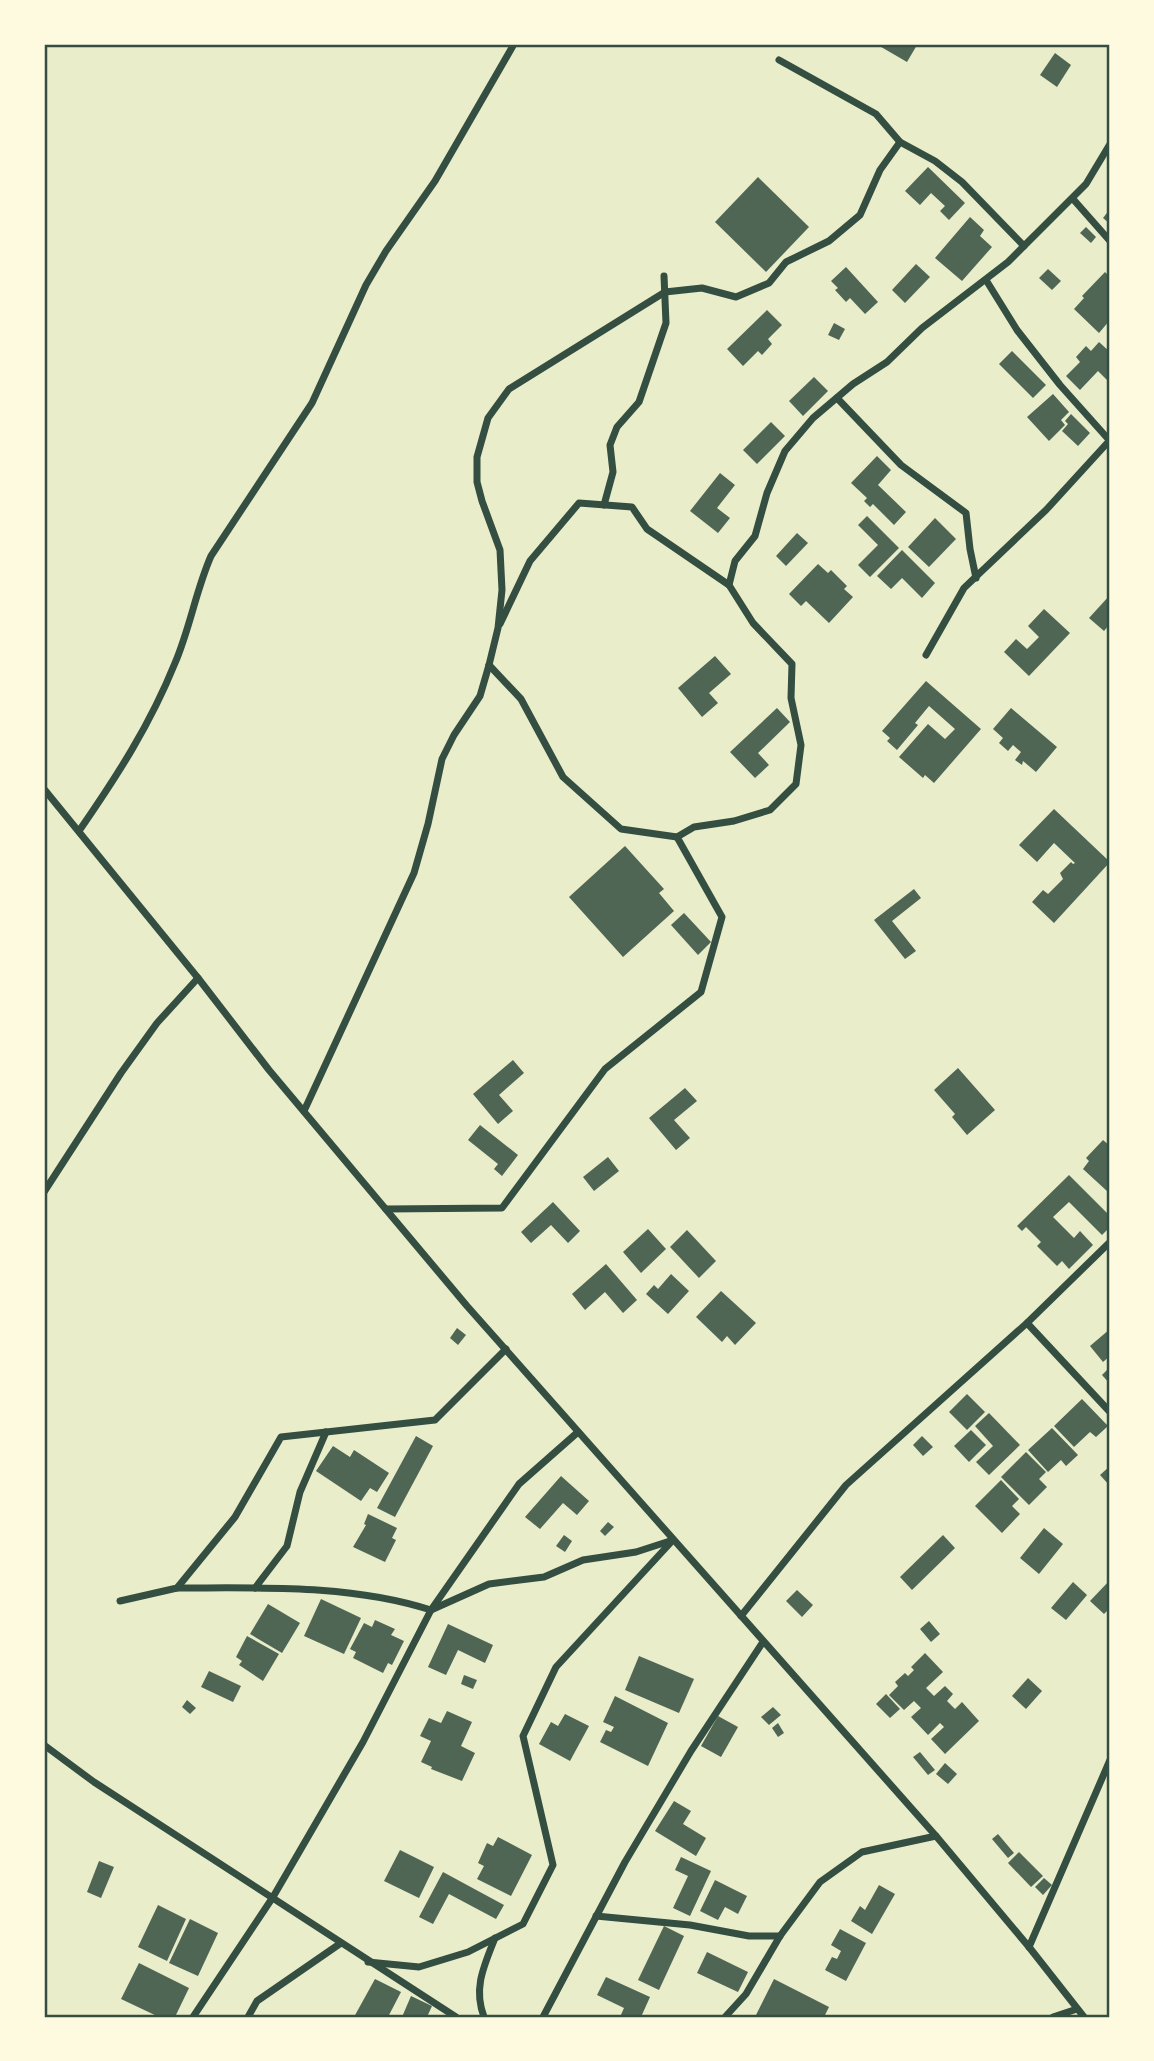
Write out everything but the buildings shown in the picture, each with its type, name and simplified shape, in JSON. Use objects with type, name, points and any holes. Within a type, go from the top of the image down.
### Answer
[{"type":"street","points":[[79,831],[134,749],[153,713],[176,660],[199,583],[211,556],[312,403],[366,285],[435,181],[514,44]]},
{"type":"street","points":[[779,60],[876,114],[900,142],[935,161],[962,181],[1024,246]]},
{"type":"street","points":[[304,1111],[414,873],[442,759],[454,735],[480,696],[489,666],[498,628],[502,590],[500,550],[477,482],[477,457],[488,418],[509,389],[665,292],[702,288],[736,297],[769,283],[786,262],[829,241],[860,215],[880,170],[900,142]]},
{"type":"street","points":[[729,585],[735,561],[755,537],[767,493],[785,451],[813,418],[853,384],[887,362],[922,327],[986,280],[1024,246],[1086,184],[1110,144]]},
{"type":"street","points":[[1073,199],[1110,241]]},
{"type":"street","points":[[604,505],[613,472],[610,445],[617,426],[639,402],[666,323],[664,276]]},
{"type":"street","points":[[926,654],[964,588],[1046,510],[1110,441],[1060,385],[1017,330],[986,280]]},
{"type":"street","points":[[837,398],[901,465],[966,513],[976,578]]},
{"type":"street","points":[[489,666],[521,699],[563,777],[621,829],[677,837],[694,827],[734,821],[770,810],[796,784],[801,745],[790,698],[792,664],[753,623],[729,585],[647,529],[632,507],[579,503],[530,561],[498,628]]},
{"type":"street","points":[[44,789],[269,1070],[386,1209],[578,1432],[936,1836],[1084,2017]]},
{"type":"street","points":[[386,1209],[502,1208],[606,1069],[701,992],[722,917],[677,837]]},
{"type":"street","points":[[44,1192],[150,1032],[198,978]]},
{"type":"street","points":[[741,1616],[846,1485],[1027,1323],[1110,1242]]},
{"type":"street","points":[[1027,1323],[1110,1412]]},
{"type":"street","points":[[177,1588],[236,1517],[282,1437],[435,1420],[506,1349]]},
{"type":"street","points":[[255,1588],[287,1546],[300,1492],[326,1432]]},
{"type":"street","points":[[193,2017],[273,1897],[363,1742],[431,1610],[519,1484],[578,1432]]},
{"type":"street","points":[[120,1601],[177,1588],[286,1588],[397,1599],[431,1610],[489,1584],[544,1577],[583,1560],[636,1552],[674,1540]]},
{"type":"street","points":[[368,1962],[419,1967],[468,1952],[523,1924],[554,1865],[523,1736],[556,1667],[674,1540]]},
{"type":"street","points":[[542,2017],[596,1916],[691,1751],[763,1642]]},
{"type":"street","points":[[44,1745],[94,1782],[456,2017]]},
{"type":"street","points":[[1029,1947],[1110,1760]]},
{"type":"street","points":[[725,2017],[746,1994],[780,1936],[820,1882],[862,1852],[936,1836]]},
{"type":"street","points":[[596,1916],[690,1925],[749,1937],[780,1936]]},
{"type":"street","points":[[484,2017],[479,2005],[478,1979],[495,1938]]},
{"type":"street","points":[[248,2017],[257,2001],[341,1943]]},
{"type":"street","points":[[1053,2017],[1077,2008]]}]
